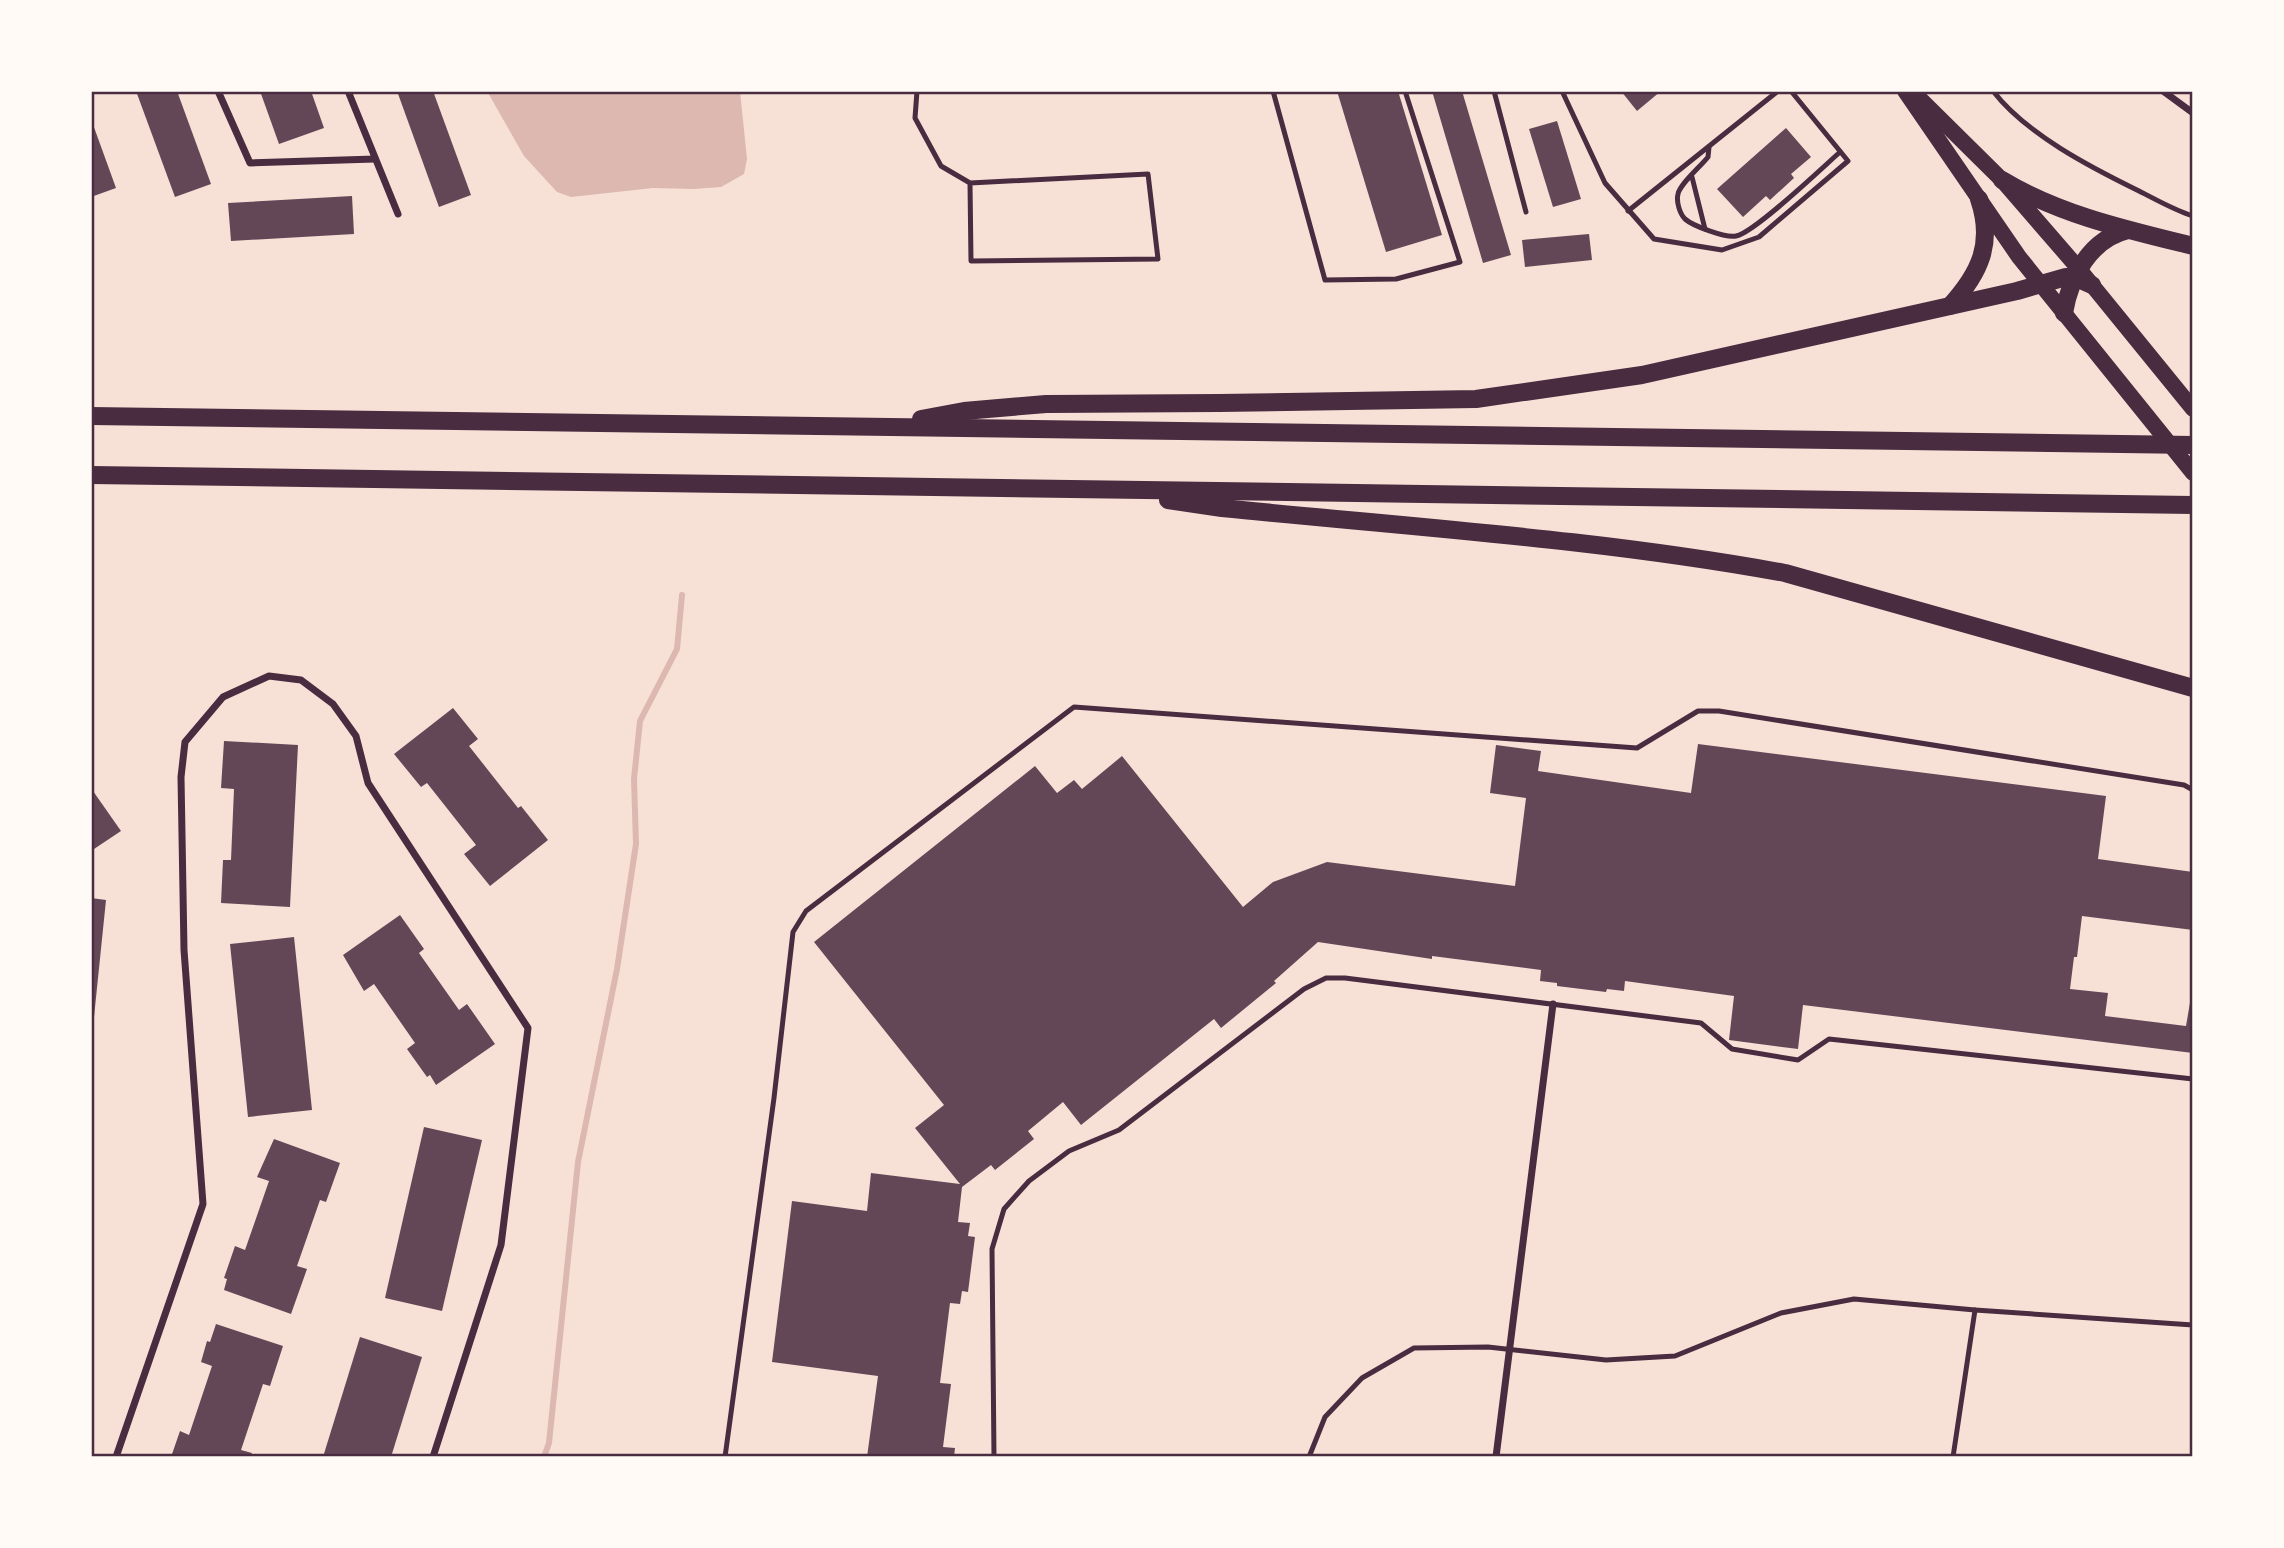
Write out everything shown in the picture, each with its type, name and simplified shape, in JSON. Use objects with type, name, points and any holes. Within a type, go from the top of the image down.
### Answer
[{"type":"highway","points":[[2002,180],[2046,202],[2128,230],[2193,246]]},
{"type":"highway","points":[[1950,306],[1972,278],[1985,249],[1985,217],[1979,199]]},
{"type":"highway","points":[[2064,313],[2068,292],[2091,252],[2105,238],[2128,230]]},
{"type":"highway","points":[[889,426],[964,411],[1046,404],[1219,404],[1476,398],[1642,375],[2040,285],[2077,273]]},
{"type":"highway","points":[[2077,273],[2092,285]]},
{"type":"highway","points":[[91,416],[2193,445]]},
{"type":"highway","points":[[91,475],[2193,505]]},
{"type":"highway","points":[[1105,490],[1222,508],[1598,545],[1731,563],[1785,573],[2193,688]]},
{"type":"main road","points":[[1905,91],[2040,285],[2193,473]]},
{"type":"main road","points":[[1912,91],[2002,180],[2077,273]]},
{"type":"main road","points":[[2092,285],[2193,409]]},
{"type":"street","points":[[218,91],[250,163],[375,159]]},
{"type":"street","points":[[348,91],[398,214]]},
{"type":"street","points":[[2164,91],[2193,113]]},
{"type":"street","points":[[116,1457],[202,1204],[184,950],[181,777],[185,742],[223,697],[269,676],[301,680],[333,704],[356,736],[368,783],[528,1028],[501,1245],[433,1457]]},
{"type":"street","points":[[1496,1457],[1553,1004]]},
{"type":"lane","points":[[917,91],[915,118],[942,166],[970,183],[1148,174],[1158,259],[971,261],[970,183]]},
{"type":"lane","points":[[1273,91],[1325,280],[1396,279],[1460,262],[1405,91]]},
{"type":"lane","points":[[1494,91],[1526,212]]},
{"type":"lane","points":[[1562,91],[1605,183],[1654,239],[1722,250],[1759,237],[1848,161],[1791,91]]},
{"type":"lane","points":[[1628,211],[1778,91]]},
{"type":"lane","points":[[1993,91],[2000,101],[2048,140],[2109,176],[2193,216]]},
{"type":"lane","points":[[1709,147],[1709,157],[1684,183],[1678,194],[1679,207],[1684,218],[1705,229],[1736,236],[1757,225],[1840,152]]},
{"type":"lane","points":[[1692,177],[1705,229]]},
{"type":"lane","points":[[725,1457],[774,1098],[793,932],[806,911],[1074,707],[1637,748],[1698,711],[1719,711],[2184,785],[2193,790]]},
{"type":"lane","points":[[994,1457],[992,1249],[1004,1209],[1029,1181],[1069,1151],[1119,1130],[1304,989],[1326,978],[1345,978],[1701,1023],[1732,1049],[1798,1060],[1829,1039],[2193,1079]]},
{"type":"lane","points":[[1309,1457],[1325,1417],[1362,1378],[1414,1348],[1488,1348],[1606,1360],[1675,1356],[1781,1313],[1854,1299],[2193,1325]]},
{"type":"lane","points":[[1953,1457],[1975,1310]]},
{"type":"shaded area","points":[[487,91],[740,91],[747,159],[744,174],[721,187],[653,188],[571,197],[557,192],[524,156]]},
{"type":"building","points":[[136,91],[177,91],[211,184],[175,197]]},
{"type":"building","points":[[260,91],[311,91],[324,128],[279,144]]},
{"type":"building","points":[[397,91],[433,91],[471,195],[439,207]]},
{"type":"building","points":[[1337,91],[1398,91],[1442,235],[1386,252]]},
{"type":"building","points":[[1432,91],[1462,91],[1511,255],[1483,263]]},
{"type":"building","points":[[1621,91],[1661,91],[1637,111]]},
{"type":"building","points":[[91,119],[116,188],[91,197]]},
{"type":"building","points":[[1557,121],[1581,199],[1553,207],[1529,129]]},
{"type":"building","points":[[1786,128],[1811,157],[1791,174],[1794,178],[1770,200],[1766,196],[1743,217],[1717,189]]},
{"type":"building","points":[[352,196],[354,234],[231,241],[228,203]]},
{"type":"building","points":[[1589,234],[1592,260],[1525,267],[1522,240]]},
{"type":"building","points":[[453,708],[478,739],[469,746],[518,808],[521,806],[548,840],[490,886],[464,854],[476,845],[427,783],[421,787],[394,754]]},
{"type":"building","points":[[224,741],[298,745],[290,907],[221,903],[223,860],[231,860],[234,789],[221,788]]},
{"type":"building","points":[[1698,744],[2106,796],[2098,859],[2193,872],[2193,930],[2082,916],[2070,989],[2108,993],[2105,1016],[2186,1026],[2193,985],[2193,1053],[1803,1005],[1798,1049],[1729,1040],[1734,996],[1625,981],[1624,991],[1607,989],[1606,992],[1557,986],[1557,983],[1540,981],[1541,970],[1432,956],[1432,959],[1318,942],[1274,981],[1276,983],[1221,1028],[1214,1019],[1081,1125],[1063,1102],[1028,1131],[1034,1139],[995,1170],[991,1165],[962,1187],[958,1222],[970,1223],[968,1236],[975,1237],[968,1292],[962,1291],[960,1304],[950,1303],[940,1383],[951,1384],[943,1447],[955,1448],[954,1457],[867,1457],[878,1376],[772,1362],[792,1201],[867,1211],[871,1173],[960,1184],[915,1128],[944,1105],[814,942],[1035,766],[1057,793],[1074,780],[1082,789],[1122,756],[1243,907],[1273,882],[1327,862],[1515,886],[1526,798],[1490,793],[1496,745],[1541,751],[1538,771],[1691,793]]},
{"type":"building","points":[[93,791],[121,831],[91,851],[91,792]]},
{"type":"building","points":[[91,898],[106,900],[93,1027],[91,1026]]},
{"type":"building","points":[[400,915],[424,949],[419,953],[459,1010],[467,1004],[495,1044],[436,1085],[407,1049],[415,1043],[374,984],[364,991],[343,955]]},
{"type":"building","points":[[294,937],[312,1110],[248,1117],[230,944]]},
{"type":"building","points":[[424,1127],[482,1140],[442,1311],[385,1298]]},
{"type":"building","points":[[274,1139],[340,1163],[326,1202],[320,1200],[297,1266],[307,1269],[291,1314],[224,1290],[227,1279],[224,1278],[235,1246],[245,1250],[269,1181],[257,1177]]},
{"type":"building","points":[[216,1324],[283,1346],[270,1386],[263,1384],[241,1450],[252,1453],[250,1457],[171,1457],[180,1431],[189,1435],[212,1366],[201,1362],[207,1341],[210,1342]]},
{"type":"building","points":[[360,1337],[422,1357],[391,1457],[323,1457]]},
{"type":"waterway","points":[[544,1457],[549,1443],[578,1162],[617,969],[636,844],[634,779],[640,721],[677,649],[682,595]]}]
